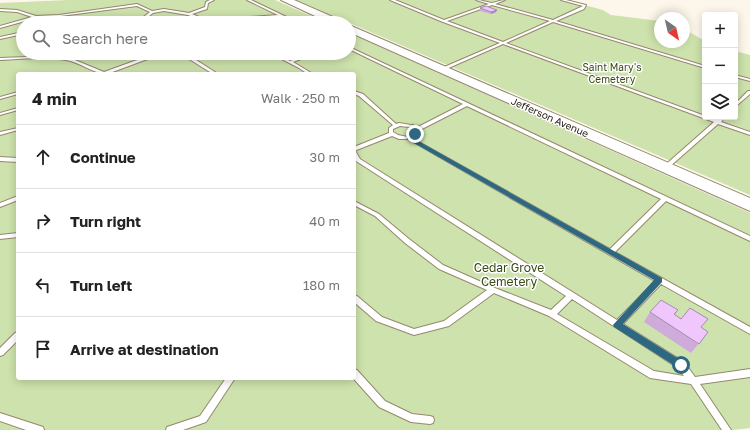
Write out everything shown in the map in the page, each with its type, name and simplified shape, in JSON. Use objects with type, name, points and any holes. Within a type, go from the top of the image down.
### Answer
[{"type":"main road","points":[[286,0],[322,16]]},
{"type":"main road","name":"Jefferson Avenue","points":[[356,31],[750,206]]},
{"type":"lane","points":[[131,0],[137,5],[152,12]]},
{"type":"lane","points":[[189,14],[206,8],[207,3],[212,0]]},
{"type":"lane","points":[[249,0],[283,16]]},
{"type":"lane","points":[[392,0],[444,21],[750,134]]},
{"type":"lane","points":[[478,0],[702,66]]},
{"type":"lane","points":[[444,21],[503,0]]},
{"type":"lane","points":[[443,69],[585,6],[563,0]]},
{"type":"lane","points":[[59,16],[137,5]]},
{"type":"lane","points":[[0,10],[17,11],[33,16]]},
{"type":"lane","points":[[147,16],[152,12],[164,10],[194,16]]},
{"type":"lane","points":[[261,16],[269,10]]},
{"type":"lane","points":[[261,16],[283,16]]},
{"type":"lane","points":[[0,27],[16,23]]},
{"type":"lane","points":[[0,38],[16,35]]},
{"type":"lane","points":[[356,51],[750,239]]},
{"type":"lane","points":[[0,59],[16,59]]},
{"type":"lane","points":[[71,60],[99,72]]},
{"type":"lane","points":[[109,72],[141,60]]},
{"type":"lane","points":[[193,60],[213,72]]},
{"type":"lane","points":[[286,60],[308,72]]},
{"type":"lane","points":[[290,62],[296,60]]},
{"type":"lane","points":[[738,77],[750,80]]},
{"type":"lane","points":[[356,93],[361,95],[395,125],[408,125],[416,130]]},
{"type":"lane","points":[[738,103],[749,93]]},
{"type":"lane","points":[[0,98],[16,94]]},
{"type":"lane","points":[[409,138],[415,134],[416,130],[467,104]]},
{"type":"lane","points":[[0,114],[16,110]]},
{"type":"lane","points":[[665,168],[719,120]]},
{"type":"lane","points":[[395,125],[390,130],[392,134],[397,137],[409,138],[750,331]]},
{"type":"lane","points":[[0,134],[16,130]]},
{"type":"lane","points":[[356,148],[392,134]]},
{"type":"lane","points":[[356,156],[358,160],[681,365],[694,381],[727,430]]},
{"type":"lane","points":[[0,159],[16,160]]},
{"type":"lane","points":[[0,204],[16,199]]},
{"type":"lane","points":[[611,252],[665,199]]},
{"type":"lane","points":[[356,203],[377,215],[407,241],[441,266],[493,290],[552,314],[653,375],[694,381],[750,373]]},
{"type":"lane","points":[[0,237],[16,235]]},
{"type":"lane","points":[[617,325],[660,280]]},
{"type":"lane","points":[[356,300],[379,319],[414,332],[446,324],[493,290]]},
{"type":"lane","points":[[552,314],[572,296]]},
{"type":"lane","points":[[0,353],[16,337]]},
{"type":"lane","points":[[9,344],[16,344]]},
{"type":"lane","points":[[356,375],[382,404],[411,418],[430,420]]},
{"type":"lane","points":[[170,430],[203,419],[230,380]]},
{"type":"lane","points":[[0,417],[40,430]]},
{"type":"green space","name":"Cedar Grove Cemetery","points":[[69,0],[275,0],[311,16],[16,16],[16,60],[356,60],[356,36],[750,213],[750,428],[733,430],[0,430],[0,3]]},
{"type":"green space","name":"Saint Mary's Cemetery","points":[[296,0],[566,0],[603,10],[611,15],[654,20],[654,48],[690,48],[690,32],[702,39],[702,120],[738,120],[738,52],[750,55],[750,195],[356,26],[356,16],[333,16]]},
{"type":"building","points":[[486,6],[497,10],[491,12],[480,8]]},
{"type":"building","points":[[661,300],[678,310],[674,314],[681,319],[690,308],[708,319],[701,327],[708,332],[699,344],[650,312]]},
{"type":"route","points":[[415,134],[409,138],[660,280],[617,325],[681,365]]}]
